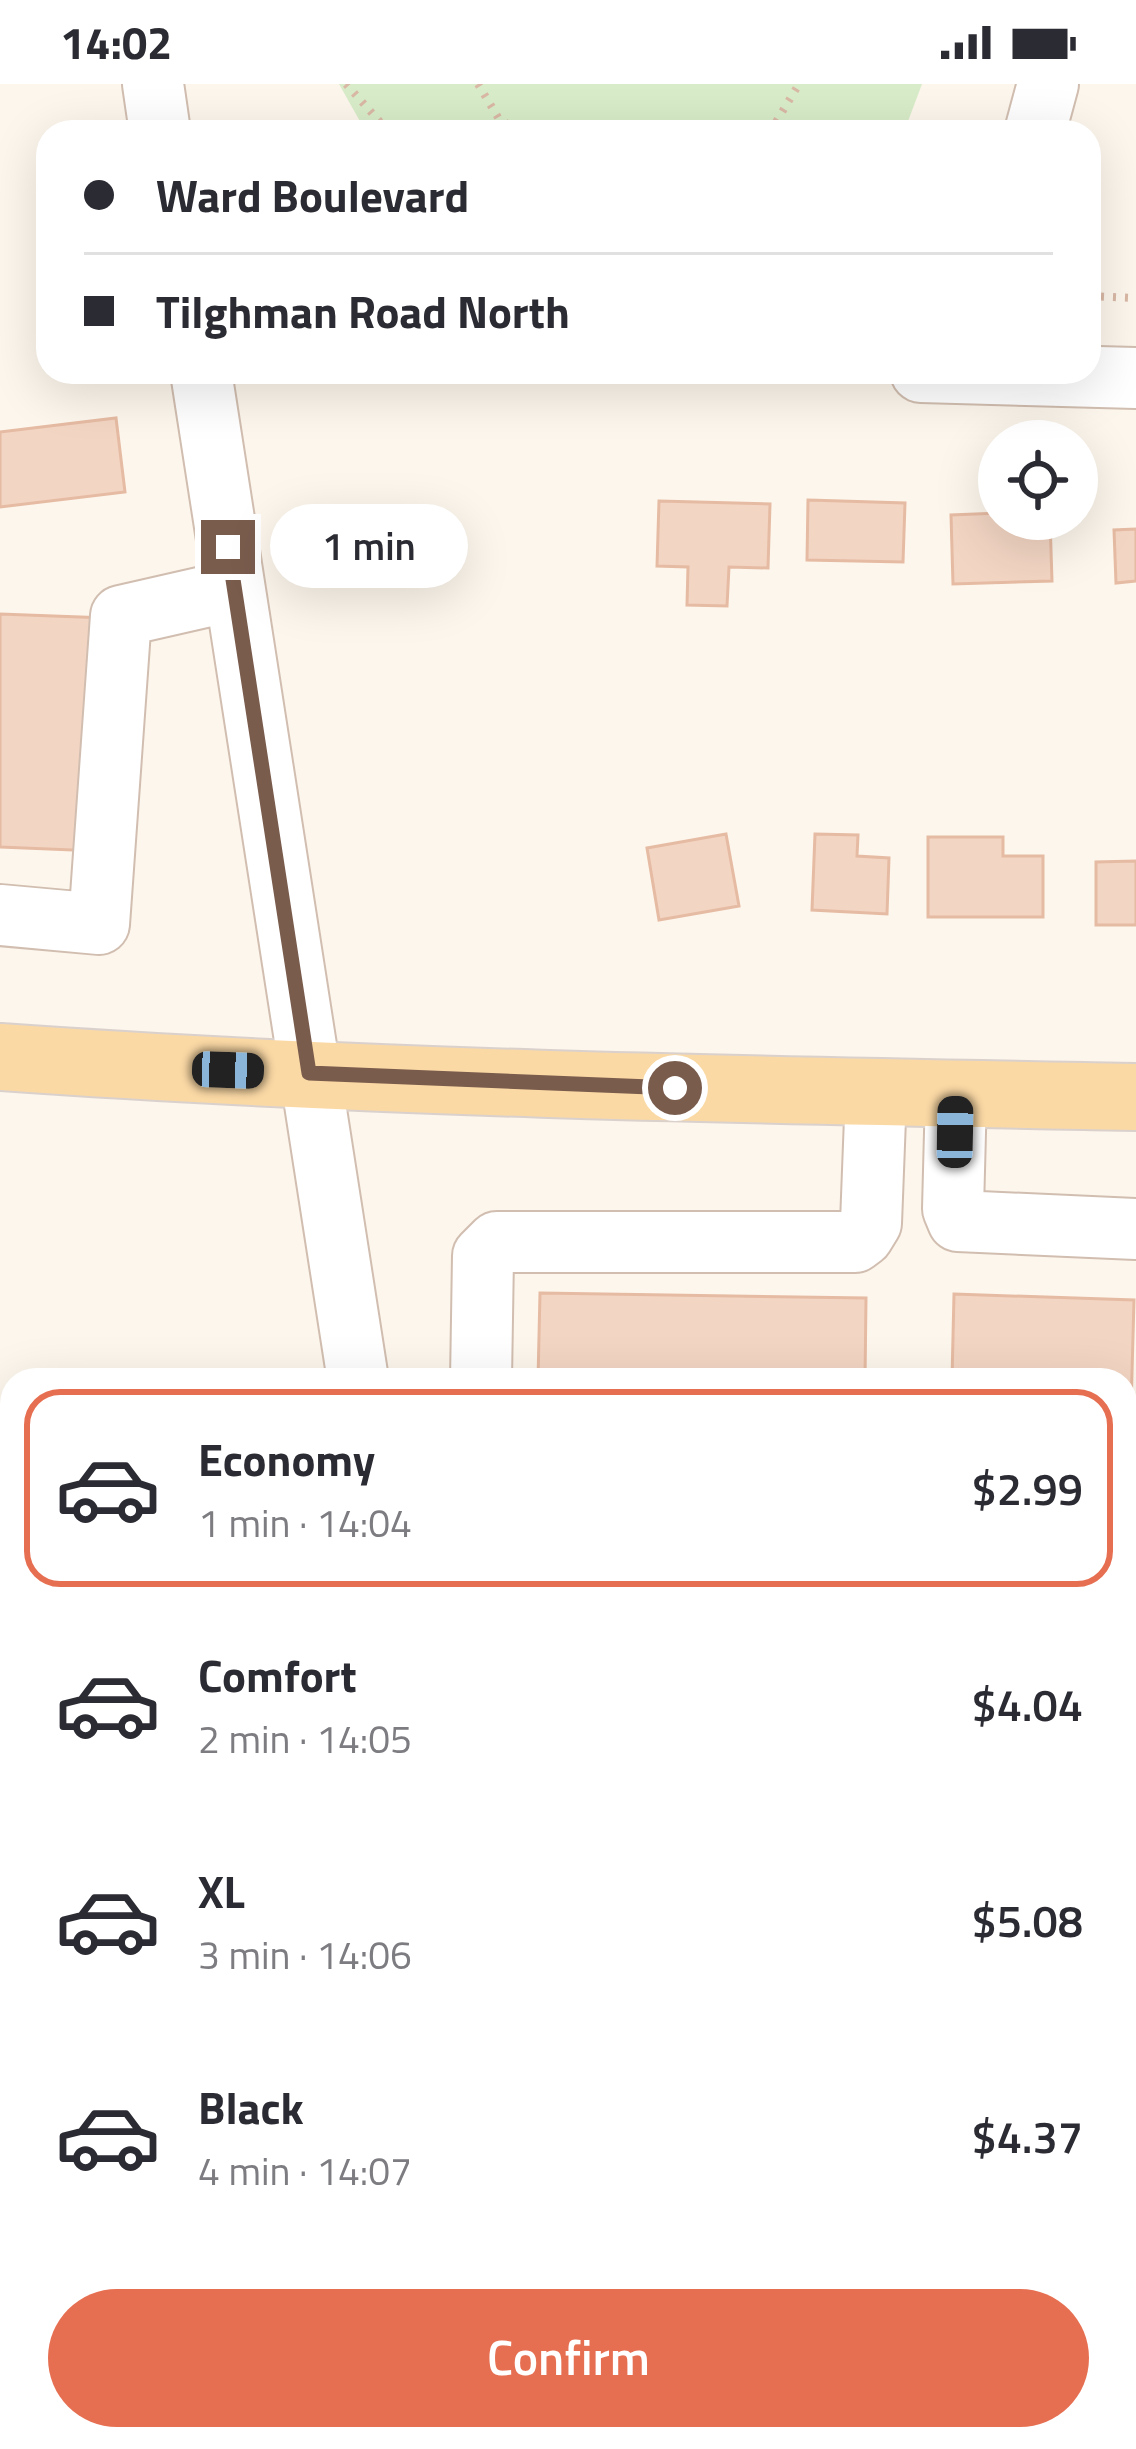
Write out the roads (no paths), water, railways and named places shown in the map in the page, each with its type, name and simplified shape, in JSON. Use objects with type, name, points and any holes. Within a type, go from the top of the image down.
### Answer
[{"type":"main road","points":[[0,1057],[675,1088],[1136,1097]]},
{"type":"street","points":[[153,84],[158,120]]},
{"type":"street","points":[[1038,120],[1048,84]]},
{"type":"street","points":[[1101,377],[1136,378]]},
{"type":"street","points":[[203,384],[356,1368]]},
{"type":"street","points":[[0,915],[99,924],[121,616],[235,590]]},
{"type":"street","points":[[481,1368],[483,1256],[497,1242],[855,1242],[871,1223],[876,1092]]},
{"type":"street","points":[[956,1094],[953,1209],[958,1221],[1136,1229]]}]
